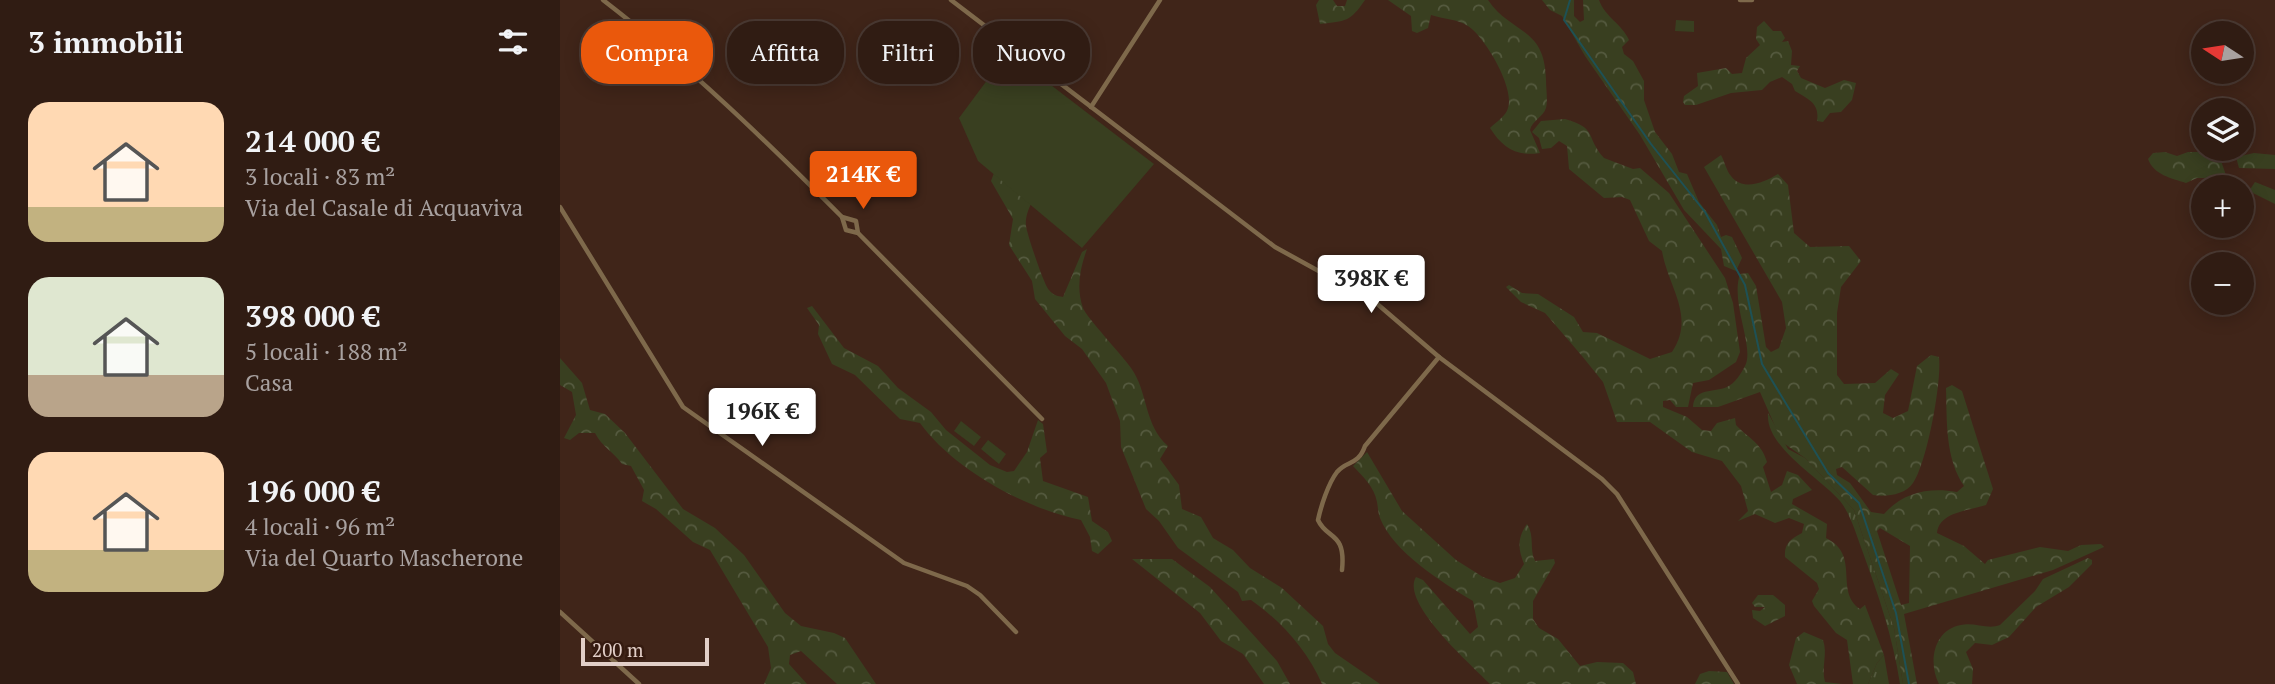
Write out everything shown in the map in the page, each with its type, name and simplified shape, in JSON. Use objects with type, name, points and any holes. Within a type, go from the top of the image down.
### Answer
[{"type":"street","points":[[603,0],[673,54],[720,96],[842,217],[846,229],[858,233],[1042,419]]},
{"type":"street","points":[[951,0],[1275,247],[1375,302],[1439,357],[1602,479],[1617,494],[1738,684]]},
{"type":"street","points":[[1091,107],[1160,0]]},
{"type":"street","points":[[1740,0],[1752,0]]},
{"type":"street","points":[[560,207],[683,407],[904,564],[974,591],[1016,632]]},
{"type":"street","points":[[842,217],[856,221],[858,233]]},
{"type":"street","points":[[1342,570],[1343,559],[1338,540],[1318,520],[1333,480],[1339,470],[1359,459],[1365,446],[1439,357]]},
{"type":"street","points":[[560,612],[639,684]]},
{"type":"green space","points":[[1319,0],[1333,0],[1337,6],[1345,6],[1347,0],[1365,0],[1347,19],[1320,24],[1316,5]]},
{"type":"green space","points":[[1388,0],[1488,0],[1507,20],[1534,40],[1544,62],[1547,98],[1543,114],[1530,130],[1540,153],[1531,154],[1511,149],[1490,128],[1505,114],[1509,99],[1497,64],[1475,32],[1460,22],[1431,15],[1428,28],[1417,33],[1412,31],[1411,16]]},
{"type":"green space","points":[[1542,0],[1574,0],[1574,16],[1580,22],[1584,20],[1583,0],[1599,0],[1605,11],[1626,34],[1629,40],[1622,47],[1624,54],[1633,61],[1644,81],[1644,100],[1655,132],[1672,154],[1679,172],[1687,174],[1699,202],[1717,225],[1721,237],[1732,237],[1742,258],[1736,271],[1724,266],[1721,249],[1684,210],[1640,135],[1585,56],[1562,16],[1550,10]]},
{"type":"green space","points":[[1676,20],[1694,21],[1694,32],[1675,31]]},
{"type":"green space","points":[[1764,21],[1773,31],[1781,31],[1785,38],[1782,42],[1788,41],[1792,51],[1791,65],[1800,66],[1797,71],[1801,78],[1825,88],[1844,80],[1856,83],[1852,100],[1841,112],[1830,113],[1823,122],[1817,121],[1815,106],[1782,77],[1770,82],[1762,90],[1731,93],[1696,105],[1685,105],[1684,96],[1698,86],[1697,73],[1726,68],[1732,74],[1742,73],[1746,58],[1760,45],[1756,39],[1757,27]]},
{"type":"green space","points":[[984,84],[1050,84],[1154,164],[1082,248],[978,161],[959,118]]},
{"type":"green space","points":[[1565,119],[1587,130],[1604,158],[1633,169],[1640,168],[1669,193],[1725,278],[1733,303],[1740,352],[1736,362],[1709,380],[1693,383],[1688,407],[1676,407],[1670,400],[1663,401],[1663,407],[1687,417],[1702,430],[1711,431],[1717,423],[1735,418],[1736,425],[1758,445],[1764,455],[1767,462],[1763,467],[1771,492],[1782,485],[1787,471],[1798,475],[1812,490],[1793,499],[1792,504],[1827,524],[1826,538],[1836,545],[1845,563],[1849,593],[1860,609],[1865,605],[1884,655],[1877,663],[1868,684],[1853,684],[1847,640],[1836,633],[1812,601],[1819,589],[1817,583],[1785,557],[1787,545],[1802,533],[1804,524],[1789,518],[1775,523],[1755,514],[1738,521],[1748,511],[1741,486],[1722,461],[1692,452],[1650,422],[1617,422],[1603,382],[1582,356],[1545,313],[1521,302],[1506,287],[1509,285],[1522,293],[1538,294],[1574,317],[1583,332],[1597,333],[1650,359],[1672,352],[1679,339],[1681,314],[1662,251],[1649,241],[1630,200],[1622,197],[1604,198],[1569,169],[1567,146],[1559,141],[1551,148],[1542,149],[1539,138],[1532,132],[1541,121]]},
{"type":"green space","points":[[2165,152],[2177,156],[2191,152],[2191,161],[2221,161],[2226,175],[2191,175],[2191,181],[2186,183],[2154,169],[2148,159],[2153,153]]},
{"type":"green space","points":[[2254,153],[2275,155],[2275,169],[2239,168],[2237,161],[2254,161]]},
{"type":"green space","points":[[1721,155],[1729,174],[1736,181],[1748,185],[1778,174],[1788,185],[1794,233],[1810,247],[1849,246],[1861,261],[1841,287],[1837,313],[1837,375],[1844,384],[1875,383],[1891,369],[1899,374],[1885,395],[1883,413],[1893,418],[1908,411],[1917,366],[1931,355],[1939,357],[1938,384],[1928,441],[1918,473],[1910,487],[1895,494],[1873,495],[1842,467],[1836,469],[1837,475],[1850,483],[1871,512],[1884,514],[1908,496],[1918,493],[1937,490],[1957,492],[1964,486],[1953,464],[1948,439],[1946,388],[1952,385],[1962,391],[1993,489],[1986,505],[1949,516],[1939,526],[1937,533],[1964,546],[1985,564],[1988,560],[2040,547],[2068,551],[2081,545],[2101,544],[2104,547],[2053,570],[1904,614],[1917,684],[1903,684],[1894,628],[1854,510],[1805,458],[1782,442],[1760,392],[1718,407],[1693,407],[1697,396],[1730,385],[1745,366],[1747,348],[1738,298],[1740,274],[1748,273],[1756,286],[1766,347],[1771,352],[1779,348],[1786,328],[1782,302],[1704,167]],"holes":[[[1880,528],[1910,546],[1909,603],[1901,605],[1877,531]]]},
{"type":"green space","points":[[994,173],[1031,204],[1026,218],[1027,231],[1043,279],[1052,293],[1063,297],[1082,252],[1087,249],[1080,278],[1083,308],[1127,362],[1141,387],[1154,429],[1168,446],[1160,459],[1179,485],[1182,509],[1201,517],[1213,538],[1233,550],[1250,568],[1282,588],[1323,626],[1328,644],[1335,653],[1380,684],[1322,684],[1301,648],[1273,617],[1251,600],[1242,601],[1238,592],[1178,548],[1159,521],[1146,509],[1121,447],[1120,421],[1106,383],[1082,349],[1065,336],[1035,299],[1032,281],[1009,245],[1013,219],[991,181]]},
{"type":"green space","points":[[2254,184],[2275,190],[2275,204],[2254,194]]},
{"type":"green space","points":[[812,306],[844,348],[878,366],[898,388],[931,412],[946,430],[990,465],[1007,472],[1014,471],[1027,452],[1038,420],[1043,424],[1047,452],[1040,458],[1043,481],[1088,497],[1092,521],[1108,532],[1112,541],[1098,554],[1092,551],[1090,537],[1081,520],[1037,507],[992,485],[951,456],[920,423],[900,419],[855,375],[832,364],[818,334],[819,325],[807,308]]},
{"type":"green space","points":[[560,358],[582,383],[590,410],[605,414],[625,433],[683,509],[715,528],[744,555],[785,613],[801,626],[845,638],[876,684],[837,684],[801,651],[790,655],[789,664],[807,684],[764,684],[771,668],[768,647],[710,550],[693,542],[656,509],[642,501],[644,490],[631,466],[622,464],[595,433],[579,433],[570,440],[564,438],[576,415],[572,392],[560,385]]},
{"type":"green space","points":[[1768,413],[1788,449],[1805,458],[1854,510],[1894,628],[1903,684],[1900,684],[1879,599],[1847,512],[1840,501],[1795,461],[1775,438],[1769,426]]},
{"type":"green space","points":[[961,421],[981,437],[974,446],[954,431]]},
{"type":"green space","points":[[988,440],[1006,454],[999,464],[981,449]]},
{"type":"green space","points":[[1367,452],[1402,511],[1456,560],[1483,577],[1500,583],[1515,578],[1524,564],[1519,544],[1527,524],[1535,561],[1554,559],[1555,563],[1533,601],[1533,619],[1539,628],[1558,639],[1580,666],[1597,662],[1623,663],[1633,672],[1636,684],[1490,684],[1454,649],[1418,602],[1414,588],[1416,577],[1423,580],[1470,634],[1478,627],[1473,601],[1420,566],[1386,531],[1373,491],[1353,466]]},
{"type":"green space","points":[[2088,558],[2092,560],[2092,564],[2069,587],[2036,607],[2009,637],[1992,645],[1975,643],[1966,652],[1973,669],[1972,684],[1939,684],[1934,657],[1935,649],[1944,633],[1961,625],[2000,625],[2035,591],[2043,579]]},
{"type":"green space","points":[[1132,559],[1172,559],[1210,587],[1277,661],[1290,684],[1264,684],[1243,654],[1221,641],[1200,613]]},
{"type":"green space","points":[[1758,595],[1773,595],[1785,605],[1785,616],[1765,626],[1753,618],[1752,610],[1760,611],[1765,607],[1755,607],[1752,603]]},
{"type":"green space","points":[[1804,632],[1823,640],[1825,682],[1842,684],[1797,684],[1789,665],[1796,638]]},
{"type":"green space","points":[[1884,655],[1889,684],[1868,684],[1877,663]]},
{"type":"green space","points":[[1709,671],[1727,672],[1734,684],[1695,684],[1700,674]]},
{"type":"waterway","points":[[1570,0],[1564,20],[1651,144],[1705,212],[1745,285],[1762,364],[1828,473],[1859,503],[1896,613],[1909,684]]}]
